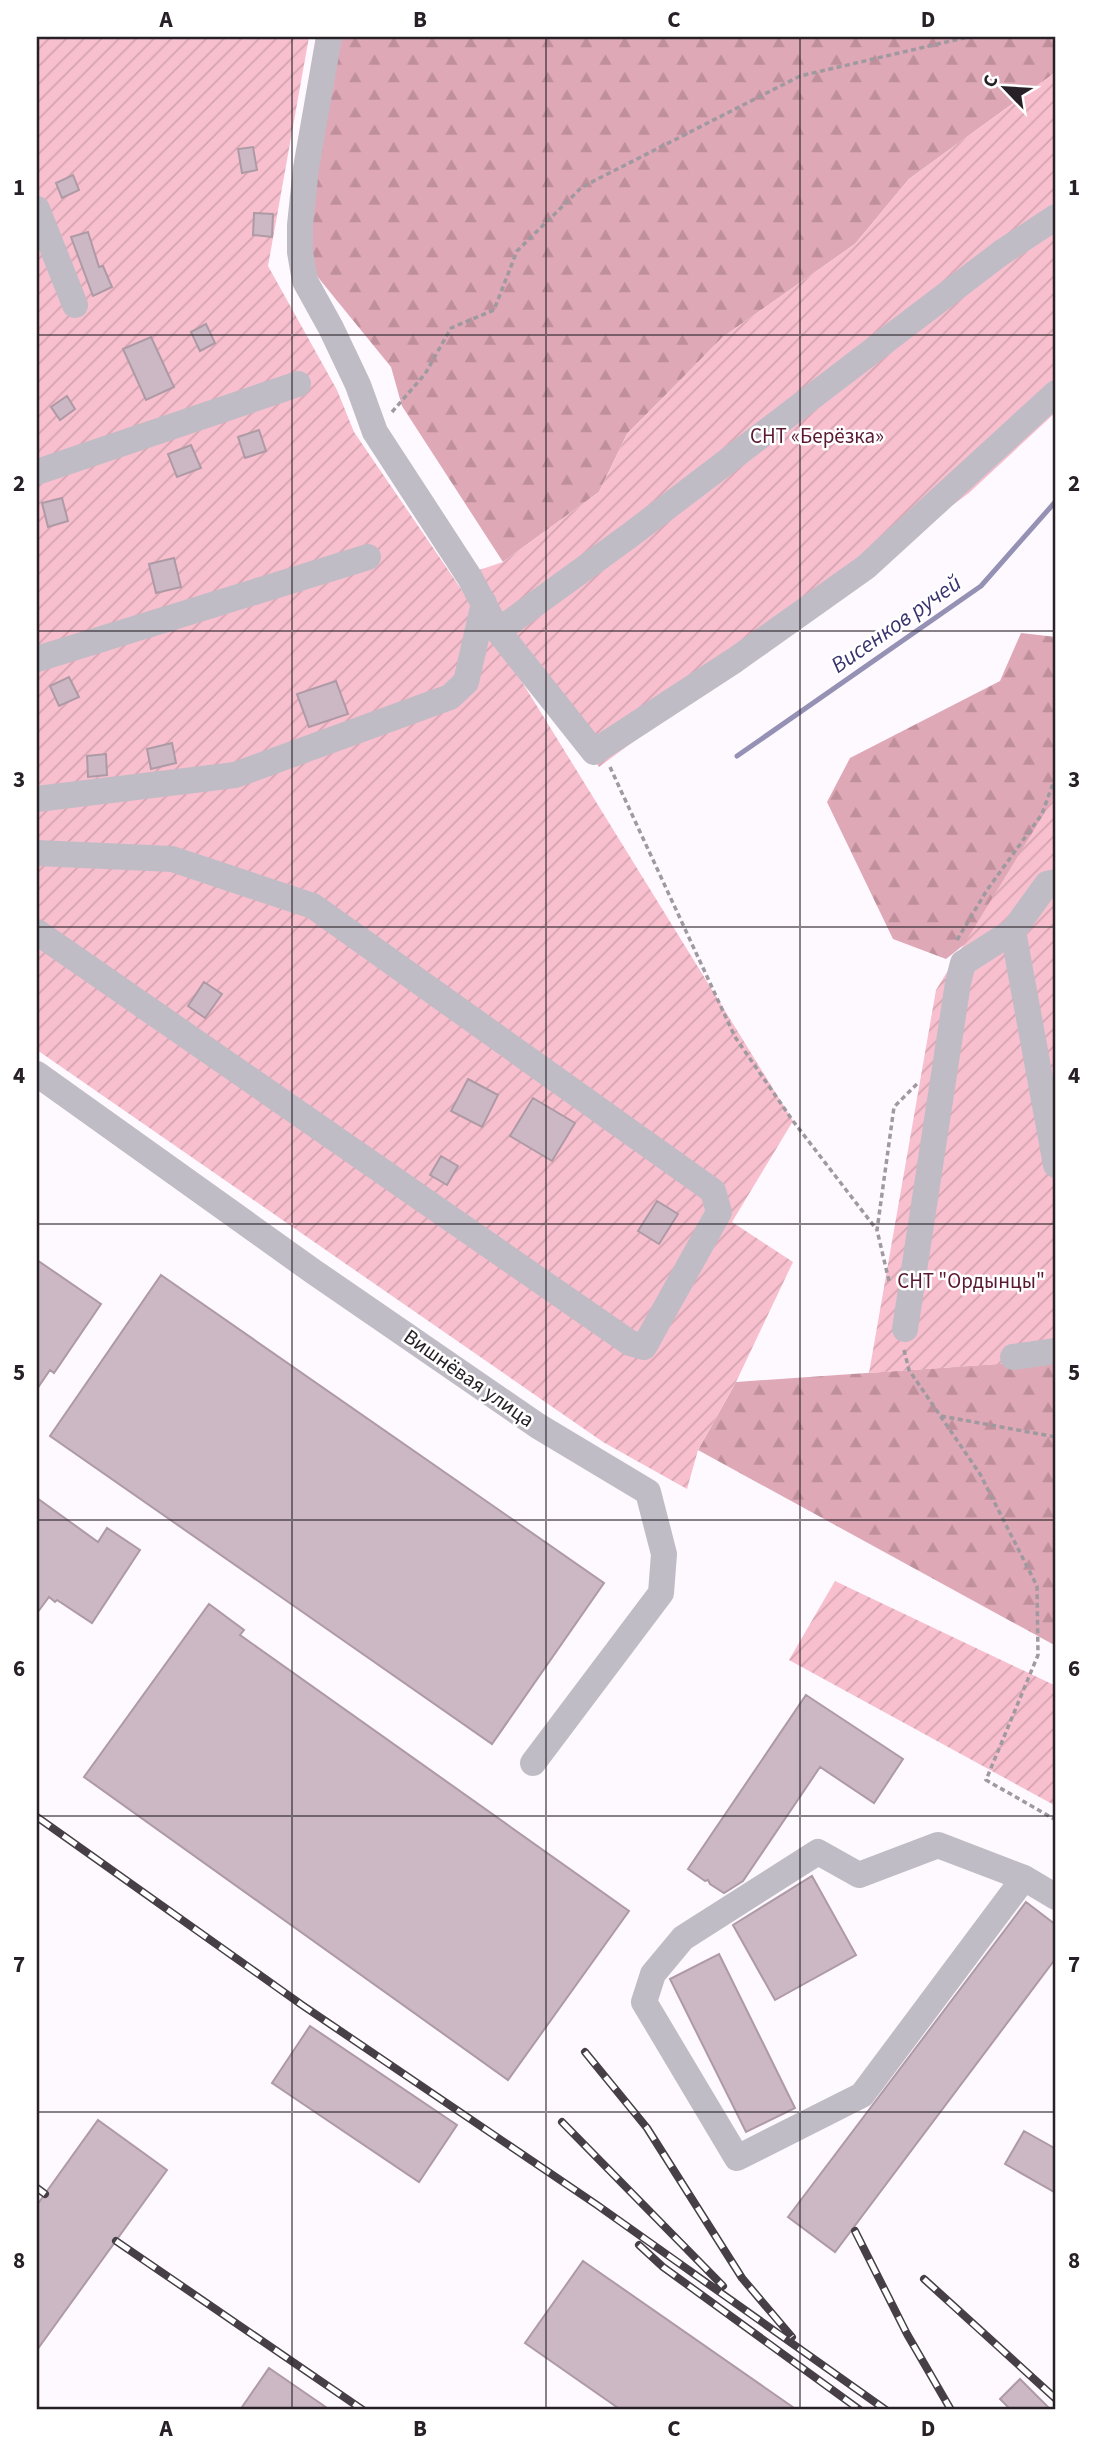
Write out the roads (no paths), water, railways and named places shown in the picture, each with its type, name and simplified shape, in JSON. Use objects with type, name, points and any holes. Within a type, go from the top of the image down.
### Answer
[{"type":"street","points":[[329,37],[306,168],[300,225],[300,252],[305,281],[358,385],[375,432],[420,499],[484,603],[498,631],[594,752],[735,660],[866,567],[1056,393]]},
{"type":"street","points":[[37,209],[75,304]]},
{"type":"street","points":[[498,631],[629,536],[1001,253],[1056,217]]},
{"type":"street","points":[[37,472],[298,384]]},
{"type":"street","points":[[37,659],[368,556]]},
{"type":"street","points":[[37,799],[235,775],[450,697],[466,682],[484,603]]},
{"type":"street","points":[[37,853],[172,859],[313,906],[713,1191],[719,1212],[644,1347],[629,1343],[37,932]]},
{"type":"street","points":[[904,1337],[963,963],[1013,931],[1047,884],[1056,882]]},
{"type":"street","points":[[1013,931],[1056,1165]]},
{"type":"street","name":"Вишнёвая улица","points":[[37,1074],[314,1272],[538,1426],[649,1492],[664,1554],[661,1593],[533,1763]]},
{"type":"street","points":[[1013,1357],[1056,1351]]},
{"type":"street","points":[[1024,1878],[862,2095],[737,2158],[644,2002],[653,1974],[683,1938],[818,1852],[859,1875],[938,1845],[1024,1878],[1056,1897]]},
{"type":"waterway","name":"Висенков ручей","points":[[737,756],[981,586],[1056,501]]},
{"type":"railway","points":[[37,1817],[302,2005],[597,2205],[886,2410]]},
{"type":"railway","points":[[585,2052],[647,2128],[742,2278],[792,2337]]},
{"type":"railway","points":[[562,2122],[723,2286]]},
{"type":"railway","points":[[37,2188],[45,2194]]},
{"type":"railway","points":[[855,2231],[907,2334],[951,2410]]},
{"type":"railway","points":[[116,2241],[363,2410]]},
{"type":"railway","points":[[639,2245],[663,2267],[860,2410]]},
{"type":"railway","points":[[924,2279],[1056,2399]]},
{"type":"park label","name":"СНТ «Берёзка»","points":[[817,436]]},
{"type":"park label","name":"СНТ \"Ордынцы\"","points":[[971,1281]]}]
